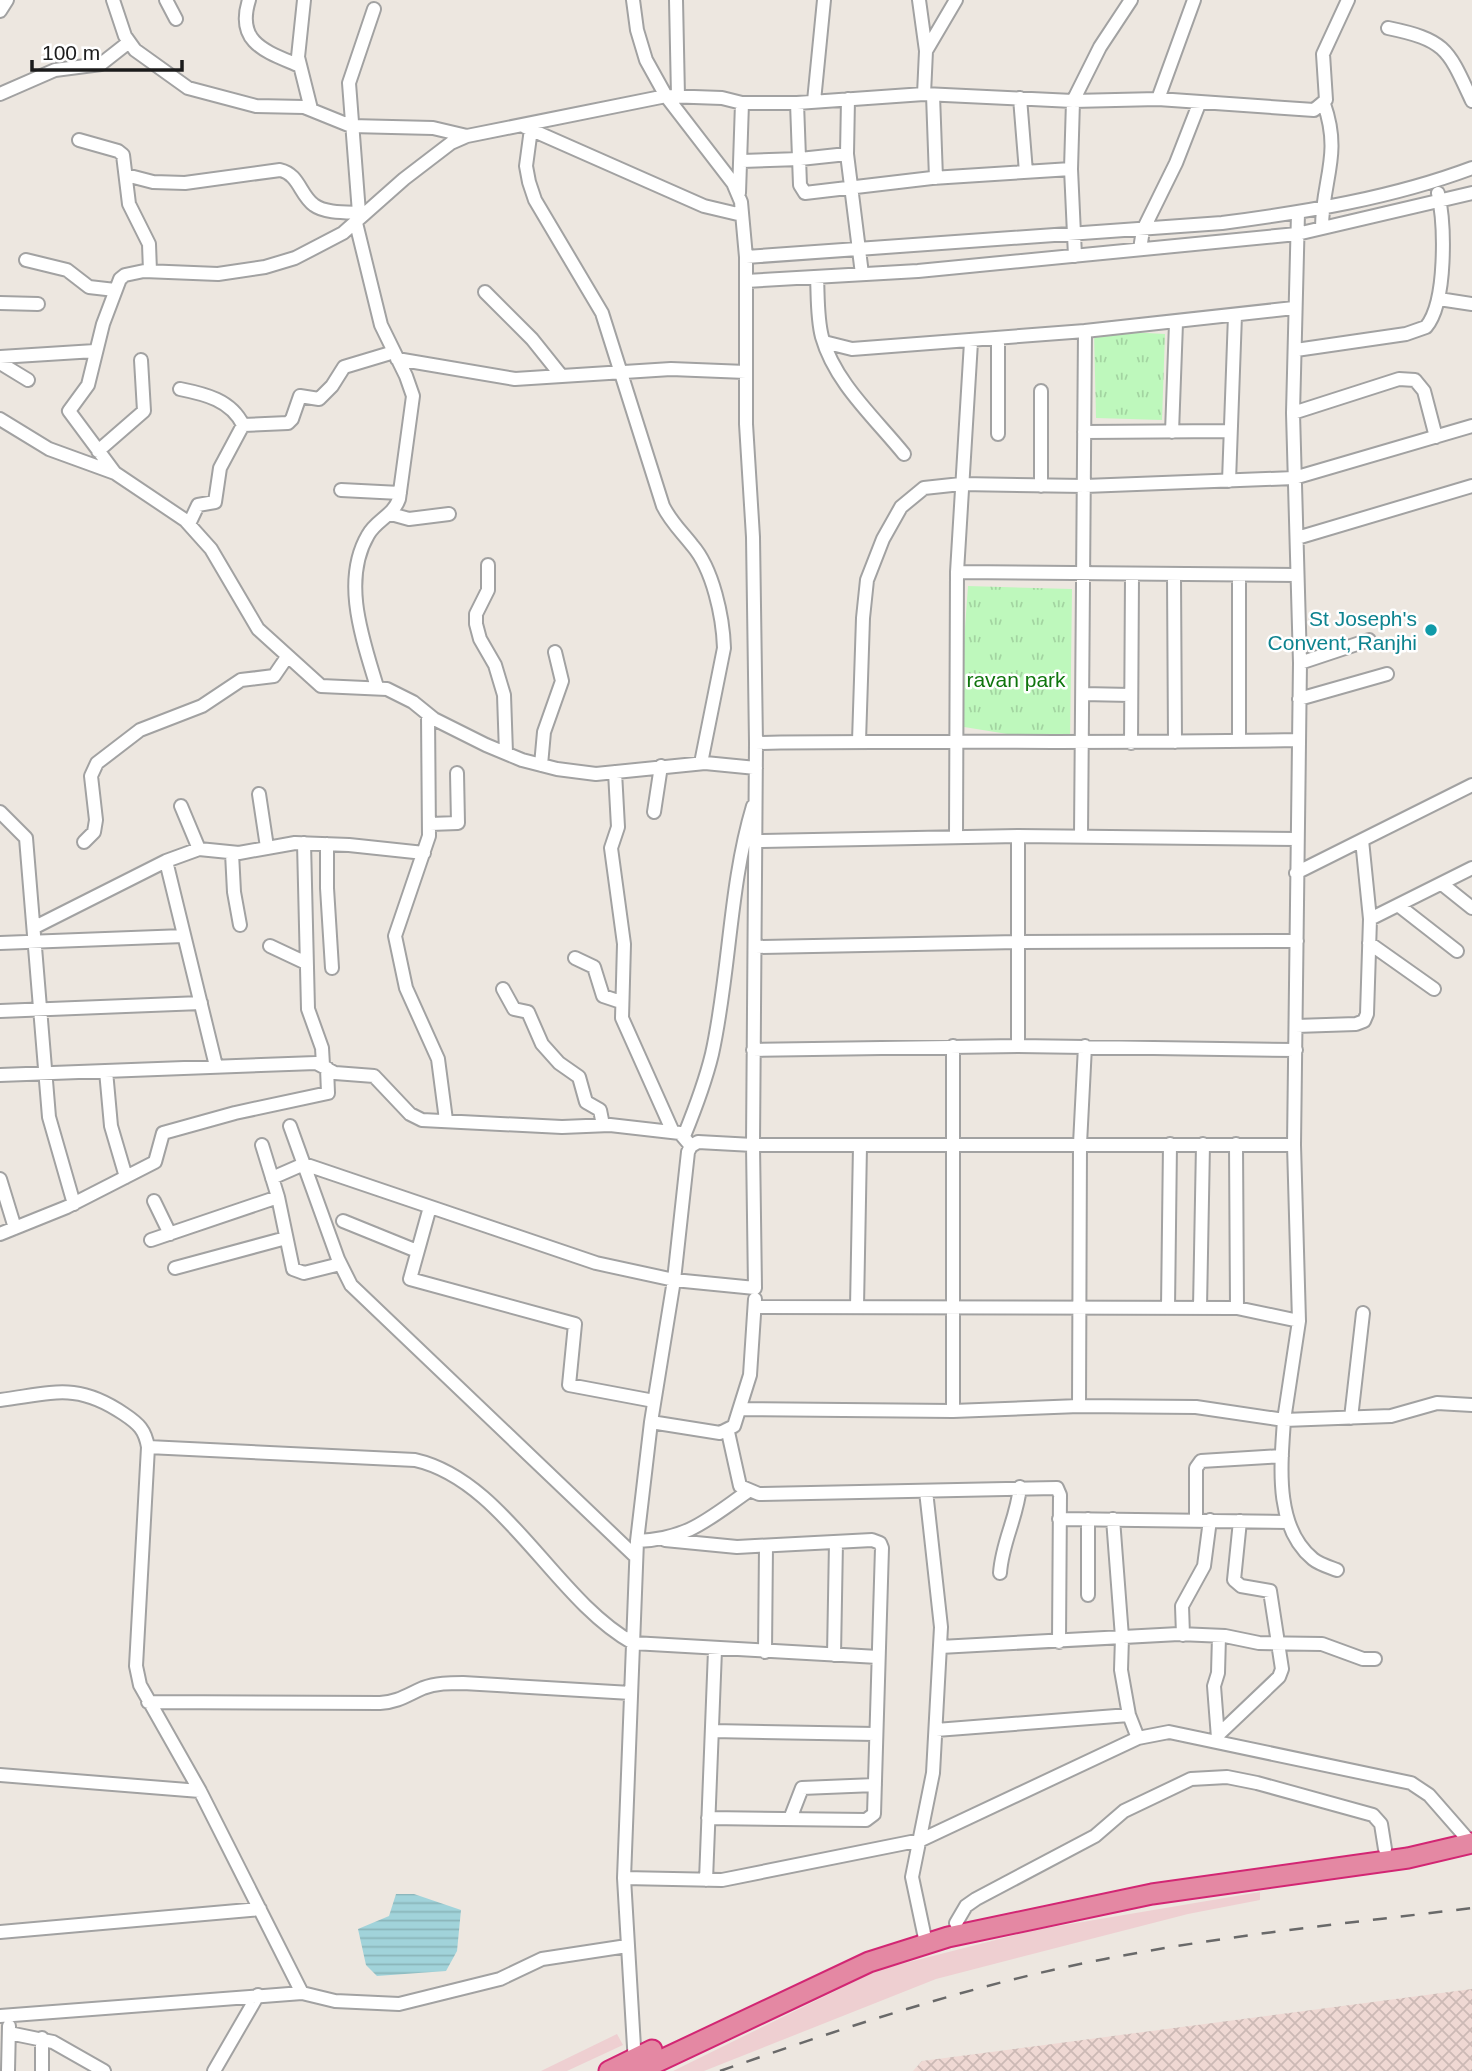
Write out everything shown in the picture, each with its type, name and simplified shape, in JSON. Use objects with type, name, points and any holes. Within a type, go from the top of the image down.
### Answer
[{"type":"highway","points":[[924,1938],[1139,1896],[1408,1858],[1428,1851],[1471,1843]]},
{"type":"highway","points":[[609,2071],[636,2067],[956,1923],[1168,1880],[1407,1846],[1428,1851]]},
{"type":"street","points":[[0,11],[7,0]]},
{"type":"street","points":[[113,0],[129,42],[177,80],[197,92],[256,106],[296,105],[351,126],[433,128],[467,135]]},
{"type":"street","points":[[166,0],[176,19]]},
{"type":"street","points":[[249,0],[245,17],[249,36],[262,49],[300,66]]},
{"type":"street","points":[[304,0],[298,33],[300,66],[311,109]]},
{"type":"street","points":[[633,0],[637,30],[646,60],[739,193]]},
{"type":"street","points":[[672,96],[676,0]]},
{"type":"street","points":[[814,101],[824,0]]},
{"type":"street","points":[[919,0],[926,51],[936,178]]},
{"type":"street","points":[[926,51],[956,0]]},
{"type":"street","points":[[1075,256],[1071,169],[1073,101],[1100,47],[1131,0]]},
{"type":"street","points":[[1158,99],[1194,0]]},
{"type":"street","points":[[1322,228],[1322,207],[1333,153],[1324,104],[1326,92],[1323,54],[1348,0]]},
{"type":"street","points":[[374,9],[351,72],[351,126],[360,216],[381,325],[413,396],[400,493],[391,514],[369,533],[356,569],[359,623],[377,687]]},
{"type":"street","points":[[1388,28],[1425,37],[1444,47],[1472,101]]},
{"type":"street","points":[[0,94],[55,69],[102,64],[129,42]]},
{"type":"street","points":[[116,473],[69,411],[88,386],[95,351],[115,290],[125,275],[150,271],[218,274],[265,268],[320,248],[404,179],[451,143],[467,135],[492,129],[524,127],[672,96],[742,103],[797,103],[928,94],[1073,101],[1158,99],[1298,110],[1314,110],[1324,104]]},
{"type":"street","points":[[1020,98],[1026,172]]},
{"type":"street","points":[[848,99],[847,153],[862,274]]},
{"type":"street","points":[[728,1432],[734,1426],[750,1375],[755,1307],[753,1050],[758,841],[757,743],[746,372],[746,257],[739,193],[742,103]]},
{"type":"street","points":[[797,103],[800,186],[805,193],[936,178],[1071,169]]},
{"type":"street","points":[[1140,249],[1143,230],[1176,163],[1199,104]]},
{"type":"street","points":[[524,127],[704,206],[742,215]]},
{"type":"street","points":[[524,127],[526,166],[535,200],[602,313],[663,506],[676,529],[699,555],[723,633],[723,663],[701,763]]},
{"type":"street","points":[[79,140],[118,150],[125,161],[129,204],[149,244],[150,271]]},
{"type":"street","points":[[741,161],[800,159],[847,153]]},
{"type":"street","points":[[746,257],[1143,230],[1297,213],[1435,182],[1472,168]]},
{"type":"street","points":[[126,175],[153,182],[185,183],[252,171],[280,170],[290,174],[318,208],[360,216]]},
{"type":"street","points":[[1296,350],[1420,330],[1430,322],[1439,299],[1442,256],[1439,199],[1435,182]]},
{"type":"street","points":[[746,281],[918,271],[1297,234],[1472,193]]},
{"type":"street","points":[[1297,213],[1293,413],[1300,663],[1294,1145],[1299,1321],[1284,1420],[1282,1456],[1288,1522],[1295,1539],[1313,1559],[1337,1570]]},
{"type":"street","points":[[1011,240],[1013,262]]},
{"type":"street","points":[[963,243],[965,266]]},
{"type":"street","points":[[916,247],[918,271]]},
{"type":"street","points":[[26,260],[67,270],[89,287],[115,290]]},
{"type":"street","points":[[817,277],[824,342],[830,359],[847,386],[904,454]]},
{"type":"street","points":[[485,292],[532,338],[560,374]]},
{"type":"street","points":[[1439,299],[1472,304]]},
{"type":"street","points":[[0,303],[38,304]]},
{"type":"street","points":[[824,342],[852,349],[971,342],[1176,323],[1294,308]]},
{"type":"street","points":[[1229,481],[1235,315]]},
{"type":"street","points":[[1171,432],[1176,323]]},
{"type":"street","points":[[1081,836],[1085,331]]},
{"type":"street","points":[[998,339],[998,434]]},
{"type":"street","points":[[956,837],[957,572],[971,342]]},
{"type":"street","points":[[0,357],[95,351]]},
{"type":"street","points":[[243,425],[288,423],[300,396],[319,399],[344,367],[395,356],[515,379],[560,374],[671,369],[746,372]]},
{"type":"street","points":[[98,451],[144,411],[141,360]]},
{"type":"street","points":[[0,363],[28,380]]},
{"type":"street","points":[[1293,413],[1399,379],[1415,380],[1424,391],[1436,436]]},
{"type":"street","points":[[180,389],[220,401],[237,414],[243,425]]},
{"type":"street","points":[[1041,391],[1041,486]]},
{"type":"street","points":[[0,419],[49,449],[116,473],[189,524],[211,549],[258,629],[312,680],[330,689],[377,687],[402,696],[428,715],[506,753],[541,765],[582,773],[701,763],[756,768]]},
{"type":"street","points":[[189,524],[198,505],[215,502],[220,468],[243,425]]},
{"type":"street","points":[[859,741],[864,597],[872,562],[901,508],[911,496],[924,488],[961,484],[1085,486],[1294,478],[1472,426]]},
{"type":"street","points":[[1084,432],[1230,431]]},
{"type":"street","points":[[1297,538],[1472,486]]},
{"type":"street","points":[[341,490],[400,493]]},
{"type":"street","points":[[391,514],[409,519],[449,514]]},
{"type":"street","points":[[488,565],[488,590],[476,614],[476,624],[480,639],[495,665],[504,695],[506,753]]},
{"type":"street","points":[[957,572],[1297,575]]},
{"type":"street","points":[[1131,743],[1132,575]]},
{"type":"street","points":[[1174,576],[1175,742]]},
{"type":"street","points":[[1239,576],[1239,741]]},
{"type":"street","points":[[1300,663],[1368,640]]},
{"type":"street","points":[[541,765],[544,732],[562,681],[555,652]]},
{"type":"street","points":[[85,842],[96,825],[91,776],[97,763],[140,730],[202,705],[241,680],[274,676],[287,657]]},
{"type":"street","points":[[1299,699],[1387,674]]},
{"type":"street","points":[[1083,694],[1131,695]]},
{"type":"street","points":[[428,715],[430,824],[424,853],[398,922],[396,944],[405,988],[439,1059],[446,1120]]},
{"type":"street","points":[[757,743],[958,741],[1083,744],[1298,740]]},
{"type":"street","points":[[654,812],[661,766]]},
{"type":"street","points":[[615,772],[618,827],[611,848],[624,944],[621,1002],[625,1027],[683,1138]]},
{"type":"street","points":[[430,824],[458,823],[457,773]]},
{"type":"street","points":[[1296,873],[1472,785]]},
{"type":"street","points":[[636,2067],[624,1878],[637,1541],[651,1422],[674,1280],[683,1138],[703,1087],[712,1052],[744,842],[757,792]]},
{"type":"street","points":[[259,793],[267,847]]},
{"type":"street","points":[[181,806],[200,849]]},
{"type":"street","points":[[0,812],[26,838],[39,1009],[53,1137],[74,1204]]},
{"type":"street","points":[[758,841],[1018,836],[1297,839]]},
{"type":"street","points":[[1018,836],[1018,1046]]},
{"type":"street","points":[[1296,1026],[1364,1021],[1367,1014],[1370,919],[1362,840]]},
{"type":"street","points":[[34,927],[166,861],[200,849],[232,853],[304,843],[424,853]]},
{"type":"street","points":[[0,1234],[74,1204],[158,1159],[159,1139],[163,1133],[235,1113],[328,1093],[322,1048],[308,1009],[304,962],[304,843]]},
{"type":"street","points":[[327,844],[332,968]]},
{"type":"street","points":[[232,853],[234,892],[240,925]]},
{"type":"street","points":[[166,861],[216,1066]]},
{"type":"street","points":[[1370,919],[1472,869]]},
{"type":"street","points":[[1442,884],[1472,908]]},
{"type":"street","points":[[1398,905],[1457,951]]},
{"type":"street","points":[[0,943],[184,936]]},
{"type":"street","points":[[756,947],[1019,942],[1297,942]]},
{"type":"street","points":[[1369,943],[1434,989]]},
{"type":"street","points":[[270,946],[304,962]]},
{"type":"street","points":[[575,958],[594,967],[600,977],[603,996],[621,1002]]},
{"type":"street","points":[[503,989],[514,1009],[528,1012],[542,1044],[559,1063],[579,1077],[586,1102],[600,1110],[603,1125]]},
{"type":"street","points":[[0,1011],[201,1003]]},
{"type":"street","points":[[753,1050],[953,1046],[1296,1050]]},
{"type":"street","points":[[953,1046],[953,1411]]},
{"type":"street","points":[[1079,1406],[1080,1144],[1085,1046]]},
{"type":"street","points":[[0,1075],[310,1062],[335,1073],[374,1076],[414,1117],[562,1127],[603,1125],[698,1142],[860,1146],[1294,1145]]},
{"type":"street","points":[[106,1071],[111,1126],[126,1177]]},
{"type":"street","points":[[289,1126],[351,1285],[636,1556]]},
{"type":"street","points":[[1168,1308],[1170,1144]]},
{"type":"street","points":[[1200,1308],[1203,1144]]},
{"type":"street","points":[[1236,1144],[1237,1308]]},
{"type":"street","points":[[262,1145],[278,1197],[291,1263],[298,1273],[341,1264]]},
{"type":"street","points":[[857,1307],[860,1146]]},
{"type":"street","points":[[272,1178],[304,1164],[596,1263],[674,1280],[755,1288]]},
{"type":"street","points":[[0,1179],[15,1228]]},
{"type":"street","points":[[151,1240],[278,1197]]},
{"type":"street","points":[[154,1201],[170,1234]]},
{"type":"street","points":[[430,1207],[410,1276],[413,1282],[575,1324],[568,1380],[572,1388],[654,1401]]},
{"type":"street","points":[[343,1222],[417,1251]]},
{"type":"street","points":[[175,1268],[286,1238]]},
{"type":"street","points":[[755,1307],[1237,1308],[1299,1321]]},
{"type":"street","points":[[1351,1418],[1363,1313]]},
{"type":"street","points":[[0,1400],[61,1392],[99,1397],[142,1426],[148,1447],[136,1667],[140,1685],[200,1791],[302,1993]]},
{"type":"street","points":[[740,1409],[953,1411],[1079,1406],[1196,1407],[1284,1420],[1391,1416],[1443,1403],[1472,1405]]},
{"type":"street","points":[[651,1422],[728,1432]]},
{"type":"street","points":[[728,1432],[736,1478],[747,1492],[759,1494],[1057,1488],[1059,1642]]},
{"type":"street","points":[[148,1447],[415,1460],[433,1464],[453,1473],[481,1495],[600,1622],[633,1643],[715,1650],[878,1657]]},
{"type":"street","points":[[1196,1520],[1196,1468],[1201,1461],[1282,1456]]},
{"type":"street","points":[[1000,1573],[1002,1550],[1016,1516],[1020,1487]]},
{"type":"street","points":[[924,1938],[912,1877],[933,1773],[940,1647],[926,1491]]},
{"type":"street","points":[[665,1539],[694,1529],[747,1492]]},
{"type":"street","points":[[1059,1519],[1288,1522]]},
{"type":"street","points":[[1088,1519],[1088,1595]]},
{"type":"street","points":[[1113,1519],[1122,1637],[1121,1670],[1129,1715],[1138,1738]]},
{"type":"street","points":[[1183,1634],[1182,1606],[1204,1566],[1210,1520]]},
{"type":"street","points":[[1218,1738],[1281,1674],[1270,1591],[1241,1586],[1234,1580],[1240,1521]]},
{"type":"street","points":[[637,1541],[665,1539],[737,1548],[880,1542],[875,1784],[871,1818],[708,1818]]},
{"type":"street","points":[[834,1655],[836,1542]]},
{"type":"street","points":[[765,1652],[766,1546]]},
{"type":"street","points":[[940,1647],[1183,1634],[1322,1644],[1363,1658],[1375,1659]]},
{"type":"street","points":[[1218,1738],[1214,1686],[1218,1673],[1219,1636]]},
{"type":"street","points":[[706,1880],[715,1650]]},
{"type":"street","points":[[148,1702],[399,1702],[425,1687],[452,1683],[631,1693]]},
{"type":"street","points":[[936,1730],[1129,1715]]},
{"type":"street","points":[[712,1731],[875,1734]]},
{"type":"street","points":[[624,1878],[706,1880],[767,1873],[920,1840],[1138,1738],[1169,1732],[1218,1738],[1416,1786],[1471,1843]]},
{"type":"street","points":[[0,1775],[200,1791]]},
{"type":"street","points":[[956,1923],[966,1906],[976,1899],[1095,1836],[1124,1811],[1191,1779],[1209,1776],[1256,1783],[1373,1815],[1381,1824],[1385,1849]]},
{"type":"street","points":[[790,1819],[802,1788],[875,1784]]},
{"type":"street","points":[[0,1932],[260,1909]]},
{"type":"street","points":[[8,2071],[9,2033],[5,2015],[302,1993],[335,2001],[399,2004],[500,1979],[542,1959],[627,1946]]},
{"type":"street","points":[[214,2071],[258,1995]]},
{"type":"street","points":[[9,2033],[43,2038],[104,2071]]},
{"type":"street","points":[[42,2071],[43,2038]]},
{"type":"shaded area","points":[[1260,1892],[1260,1900],[1188,1914],[936,1979],[704,2071],[673,2071],[878,1970],[1035,1930]]},
{"type":"shaded area","points":[[1472,1989],[1472,2071],[913,2071],[922,2061]]},
{"type":"shaded area","points":[[617,2034],[623,2045],[567,2071],[541,2071]]},
{"type":"green space","points":[[1094,330],[1165,334],[1162,420],[1096,418]]},
{"type":"green space","name":"ravan park","points":[[968,586],[1072,589],[1070,744],[958,726]]},
{"type":"water","points":[[396,1894],[414,1894],[461,1910],[457,1951],[446,1971],[377,1976],[366,1965],[358,1929],[389,1916]]},
{"type":"railway","points":[[720,2071],[911,2008],[1056,1969],[1196,1943],[1472,1908]]},
{"type":"place","name":"St Joseph's Convent, Ranjhi","points":[[1431,630]]}]
